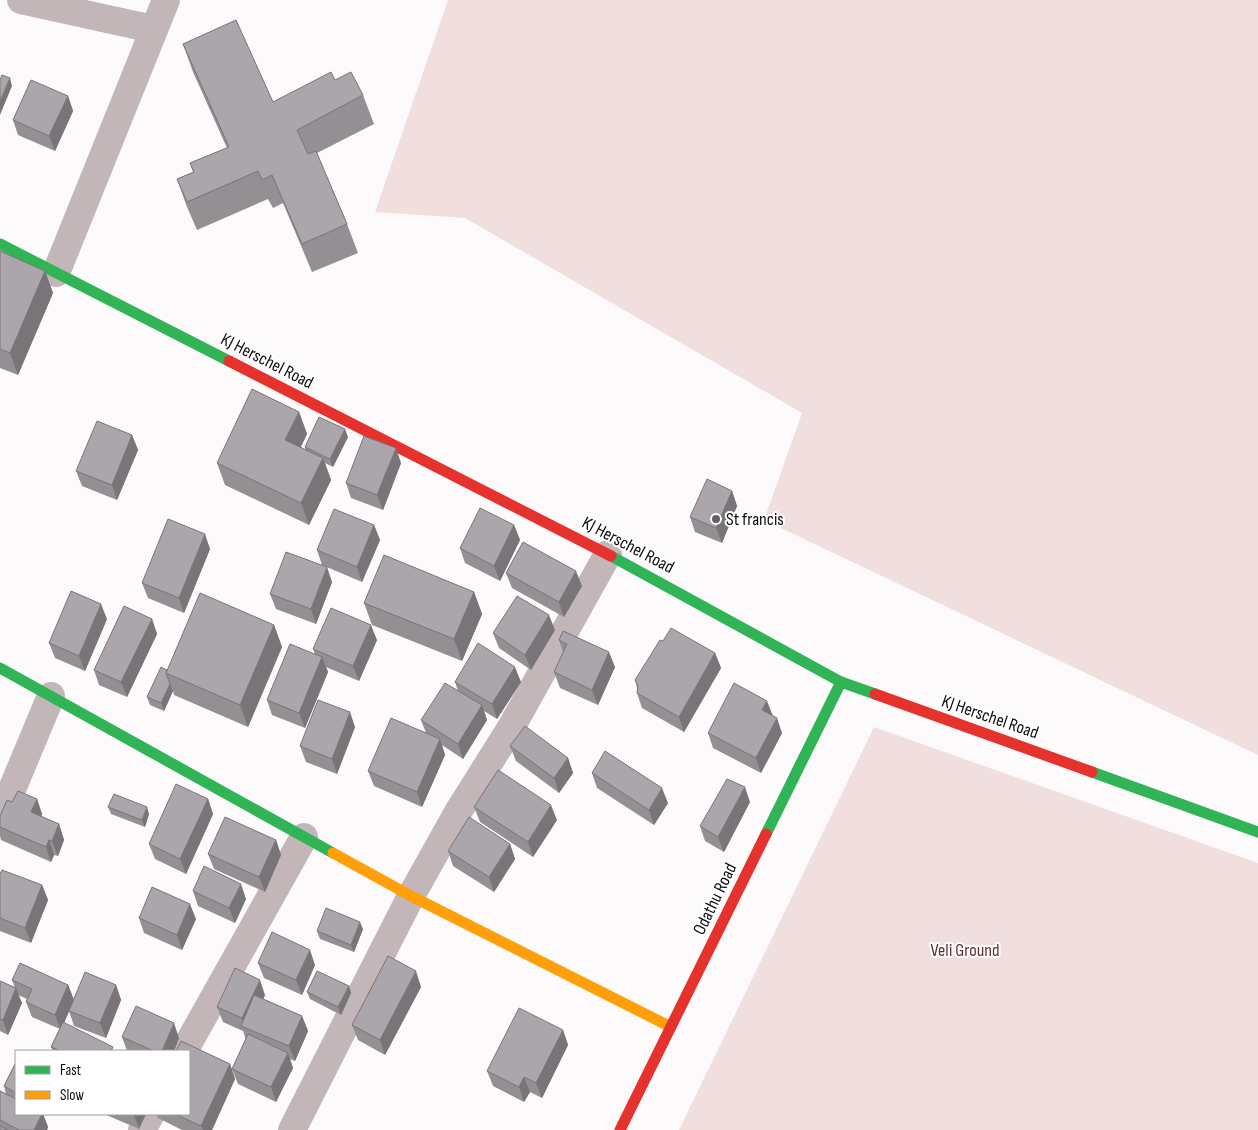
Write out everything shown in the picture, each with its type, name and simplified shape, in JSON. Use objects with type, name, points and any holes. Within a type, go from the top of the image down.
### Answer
[{"type":"main road","name":"KJ Herschel Road","points":[[0,244],[608,554],[841,682],[1258,832]]},
{"type":"main road","points":[[0,668],[411,896],[671,1027]]},
{"type":"main road","name":"Odathu Road","points":[[620,1130],[841,682]]},
{"type":"street","points":[[21,0],[153,28]]},
{"type":"street","points":[[56,273],[153,28],[166,0]]},
{"type":"street","points":[[292,1130],[411,896],[458,812],[512,726],[608,554]]},
{"type":"street","points":[[0,818],[51,696]]},
{"type":"street","points":[[185,1050],[304,837]]},
{"type":"street","points":[[142,1130],[150,1115]]},
{"type":"green space","points":[[448,0],[1258,0],[1258,755],[764,520],[802,413],[465,218],[375,212]]},
{"type":"green space","name":"Veli Ground","points":[[874,727],[1258,863],[1258,1130],[679,1130]]},
{"type":"building","points":[[236,20],[273,102],[331,72],[335,80],[351,72],[363,95],[297,130],[308,154],[316,151],[347,224],[302,244],[272,175],[262,180],[258,171],[187,202],[177,179],[194,172],[190,163],[229,147],[183,44]]},
{"type":"building","points":[[2,75],[10,78],[0,101],[0,80]]},
{"type":"building","points":[[31,80],[68,96],[49,136],[13,120]]},
{"type":"building","points":[[0,251],[45,271],[10,353],[0,349]]},
{"type":"building","points":[[252,389],[299,412],[285,440],[323,458],[301,503],[217,463]]},
{"type":"building","points":[[319,417],[345,429],[330,459],[305,447]]},
{"type":"building","points":[[97,421],[132,435],[112,485],[76,471]]},
{"type":"building","points":[[364,436],[396,448],[377,495],[346,483]]},
{"type":"building","points":[[707,479],[732,491],[716,528],[690,517]]},
{"type":"building","points":[[480,508],[514,525],[494,566],[460,548]]},
{"type":"building","points":[[334,509],[374,525],[357,567],[317,550]]},
{"type":"building","points":[[168,519],[205,534],[179,598],[142,583]]},
{"type":"building","points":[[523,542],[576,571],[559,602],[506,573]]},
{"type":"building","points":[[286,552],[327,567],[311,609],[270,594]]},
{"type":"building","points":[[384,555],[474,592],[454,639],[364,603]]},
{"type":"building","points":[[71,591],[101,604],[79,656],[49,643]]},
{"type":"building","points":[[200,593],[274,625],[240,705],[166,673]]},
{"type":"building","points":[[517,596],[549,615],[525,655],[493,633]]},
{"type":"building","points":[[124,606],[152,619],[121,682],[94,670]]},
{"type":"building","points":[[331,608],[371,625],[353,666],[313,649]]},
{"type":"building","points":[[671,628],[715,653],[679,717],[637,693],[638,686],[635,680],[660,640],[663,641]]},
{"type":"building","points":[[563,631],[609,652],[592,690],[554,672],[567,644],[559,640]]},
{"type":"building","points":[[478,643],[515,667],[492,704],[455,682]]},
{"type":"building","points":[[290,644],[322,657],[299,713],[267,700]]},
{"type":"building","points":[[161,667],[167,670],[166,673],[170,684],[161,703],[147,697]]},
{"type":"building","points":[[445,683],[482,705],[458,744],[421,720]]},
{"type":"building","points":[[734,683],[767,701],[762,710],[777,718],[756,758],[708,733]]},
{"type":"building","points":[[318,700],[350,712],[332,759],[300,746]]},
{"type":"building","points":[[391,718],[440,739],[417,792],[368,771]]},
{"type":"building","points":[[525,726],[568,758],[554,778],[510,746]]},
{"type":"building","points":[[605,751],[662,788],[649,810],[592,773]]},
{"type":"building","points":[[498,770],[551,805],[528,842],[474,807]]},
{"type":"building","points":[[727,779],[745,787],[718,837],[700,826]]},
{"type":"building","points":[[176,784],[208,799],[180,859],[149,844]]},
{"type":"building","points":[[18,791],[37,799],[31,812],[59,824],[52,841],[49,840],[46,847],[0,827],[0,816],[7,800],[12,802]]},
{"type":"building","points":[[114,794],[147,807],[142,820],[108,807]]},
{"type":"building","points":[[225,817],[276,840],[259,877],[208,854]]},
{"type":"building","points":[[469,817],[510,844],[489,877],[448,851]]},
{"type":"building","points":[[204,866],[241,884],[229,908],[193,891]]},
{"type":"building","points":[[2,870],[42,885],[25,928],[0,918],[0,874]]},
{"type":"building","points":[[152,887],[190,904],[177,935],[139,918]]},
{"type":"building","points":[[326,908],[360,922],[351,945],[317,931]]},
{"type":"building","points":[[272,932],[310,950],[296,980],[258,963]]},
{"type":"building","points":[[388,956],[416,971],[380,1040],[352,1025]]},
{"type":"building","points":[[20,963],[68,985],[55,1015],[26,1002],[32,989],[12,980]]},
{"type":"building","points":[[235,968],[260,980],[242,1018],[217,1007]]},
{"type":"building","points":[[317,971],[349,986],[338,1007],[307,992]]},
{"type":"building","points":[[85,972],[116,985],[100,1023],[69,1011]]},
{"type":"building","points":[[0,981],[16,988],[3,1020],[0,1019]]},
{"type":"building","points":[[254,995],[302,1016],[289,1046],[241,1026]]},
{"type":"building","points":[[136,1006],[174,1023],[162,1050],[152,1050],[122,1037]]},
{"type":"building","points":[[519,1008],[563,1030],[536,1083],[524,1077],[519,1087],[487,1071]]},
{"type":"building","points":[[63,1022],[113,1047],[112,1050],[58,1050],[51,1047]]},
{"type":"building","points":[[248,1034],[288,1053],[271,1087],[232,1069]]},
{"type":"building","points":[[181,1041],[230,1064],[201,1126],[177,1115],[190,1115],[190,1050],[176,1050]]},
{"type":"building","points":[[15,1064],[15,1092],[4,1086]]},
{"type":"building","points":[[0,1091],[15,1098],[15,1115],[42,1115],[34,1130],[19,1130],[0,1120]]},
{"type":"building","points":[[0,1126],[8,1130],[0,1130]]},
{"type":"traffic: fast","points":[[0,244],[229,361]]},
{"type":"traffic: fast","points":[[611,556],[841,682],[875,694]]},
{"type":"traffic: fast","points":[[0,668],[333,853]]},
{"type":"traffic: fast","points":[[766,834],[841,682]]},
{"type":"traffic: fast","points":[[1092,772],[1258,832]]},
{"type":"traffic: slow","points":[[333,853],[411,896],[671,1027]]},
{"type":"traffic: jam","points":[[229,361],[611,556]]},
{"type":"traffic: jam","points":[[875,694],[1092,772]]},
{"type":"traffic: jam","points":[[620,1130],[766,834]]},
{"type":"place","name":"St francis","points":[[716,519]]}]
